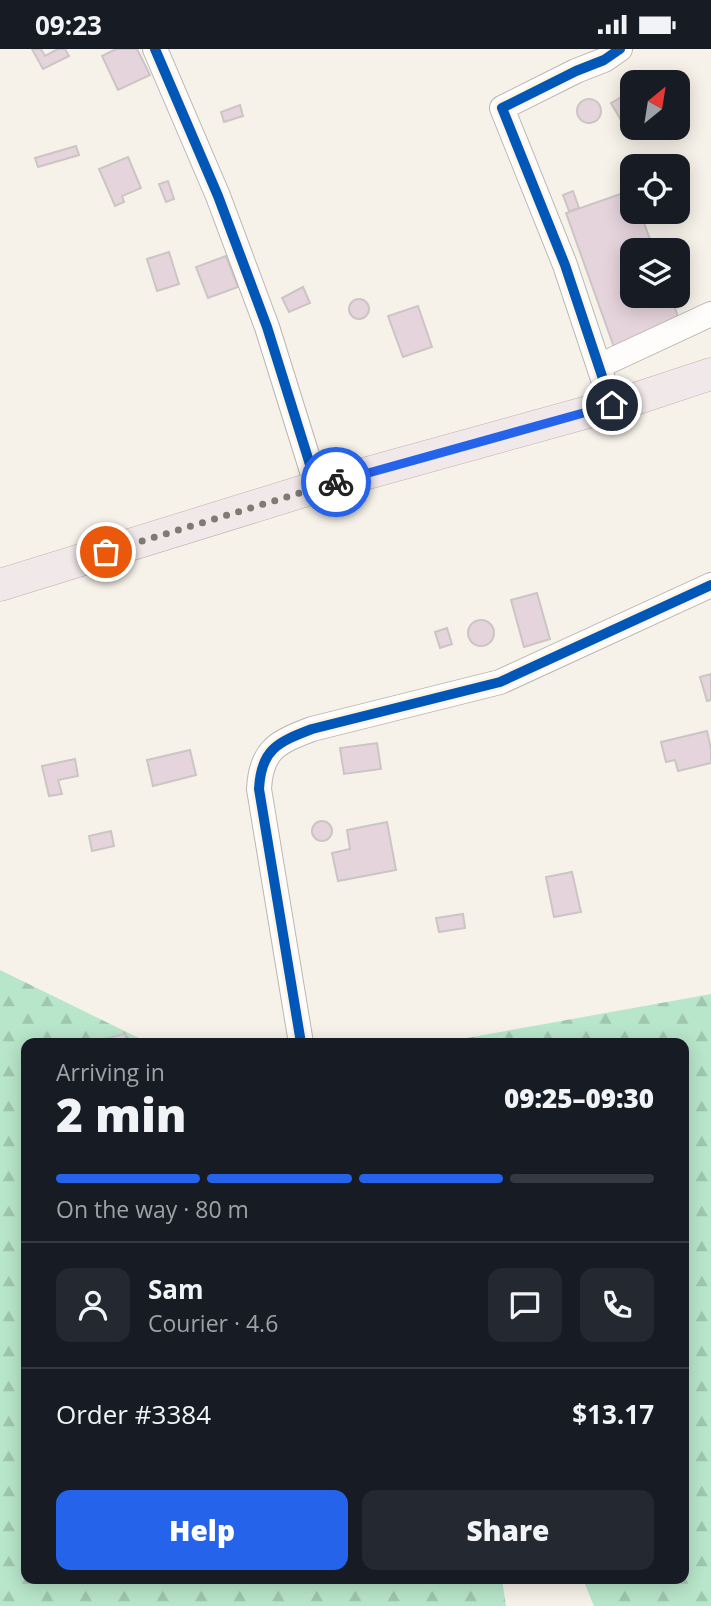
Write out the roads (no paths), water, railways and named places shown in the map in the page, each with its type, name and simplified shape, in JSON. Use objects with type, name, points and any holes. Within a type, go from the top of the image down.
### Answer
[{"type":"main road","points":[[0,585],[317,487],[612,405],[711,374]]},
{"type":"street","points":[[155,49],[218,196],[267,327],[317,487]]},
{"type":"street","points":[[612,405],[565,265],[502,108],[604,60],[620,49]]},
{"type":"street","points":[[599,366],[711,314]]},
{"type":"street","points":[[300,1038],[259,789],[260,769],[268,755],[283,740],[312,729],[500,683],[711,585]]}]
